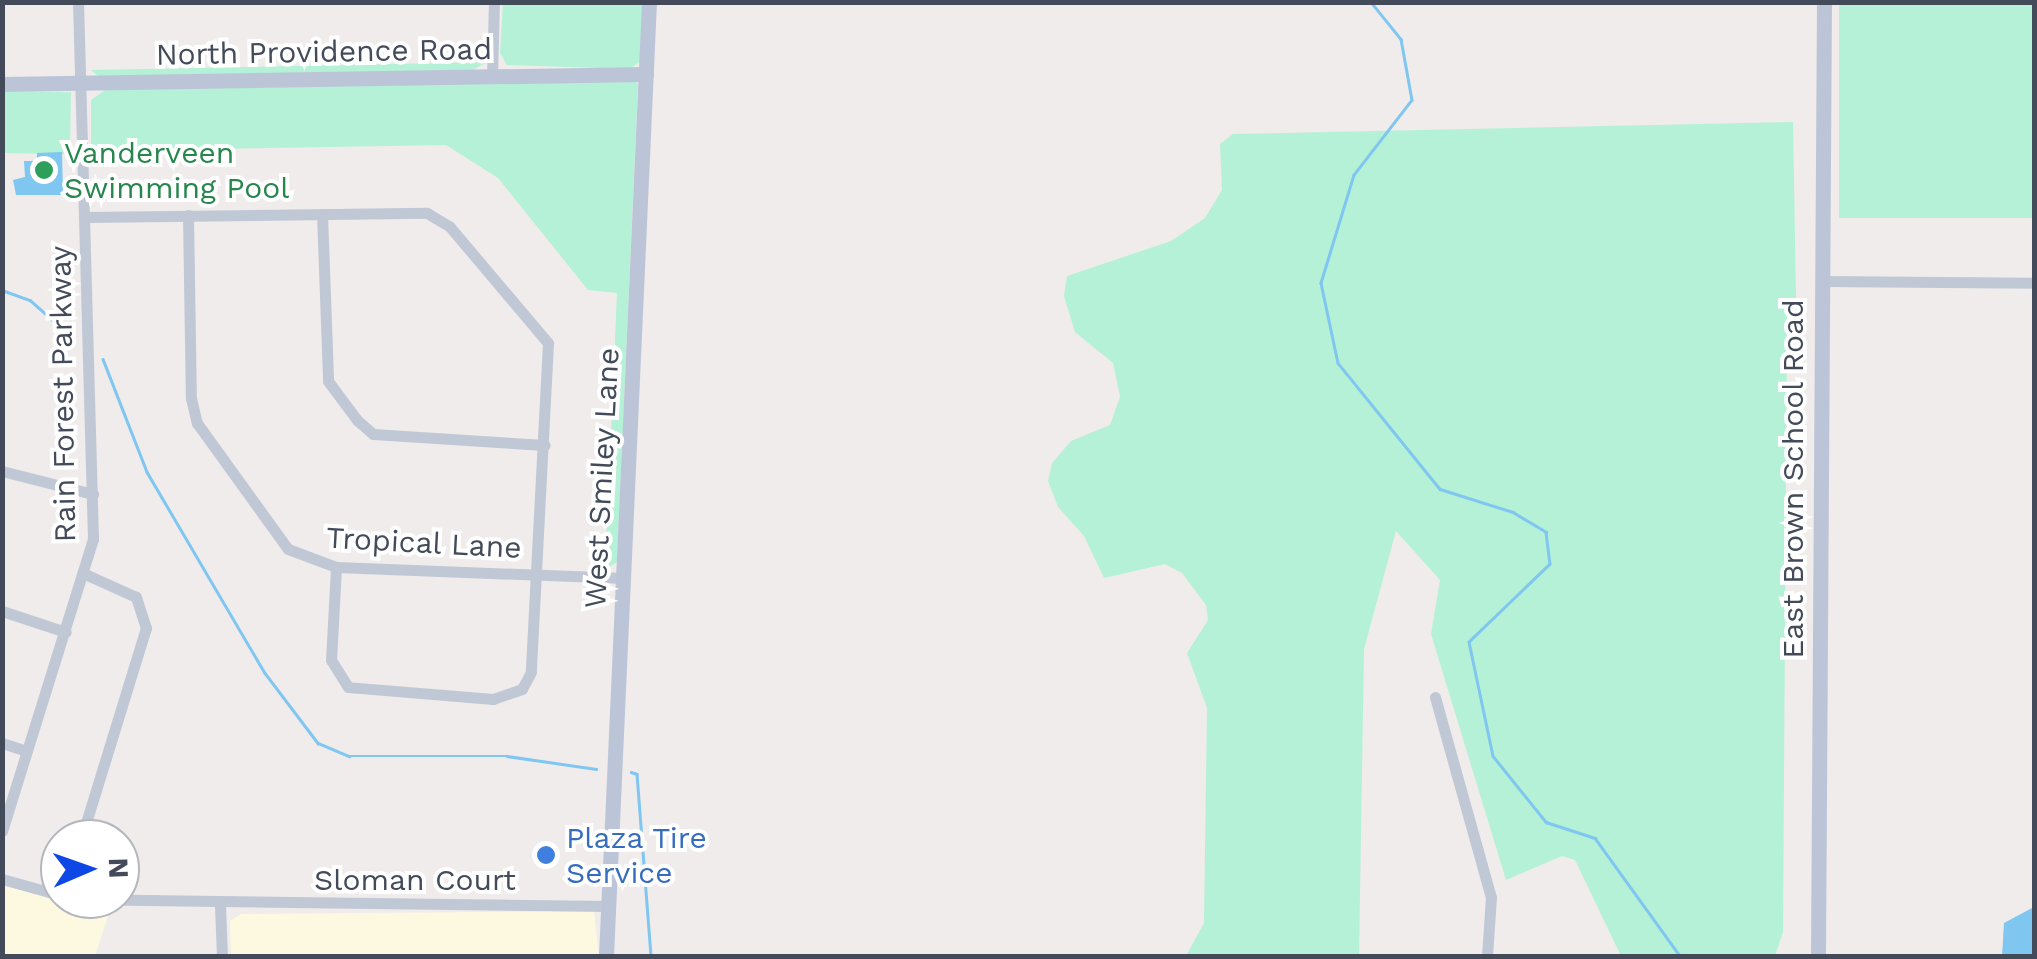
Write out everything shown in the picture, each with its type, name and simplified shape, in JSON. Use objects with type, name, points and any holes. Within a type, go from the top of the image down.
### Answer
[{"type":"street","name":"Rain Forest Parkway","points":[[2,831],[85,574],[94,494],[78,2]]},
{"type":"street","name":"West Smiley Lane","points":[[606,956],[649,2]]},
{"type":"street","name":"East Brown School Road","points":[[1818,956],[1824,2]]},
{"type":"street","points":[[489,4],[492,77]]},
{"type":"street","name":"North Providence Road","points":[[2,84],[646,74]]},
{"type":"street","points":[[86,217],[426,213],[450,226],[548,343],[531,672],[522,689],[493,700],[348,687],[331,660],[336,568]]},
{"type":"street","points":[[322,214],[328,382],[357,420],[373,434],[545,445]]},
{"type":"street","name":"Tropical Lane","points":[[188,215],[197,423],[288,549],[336,568],[625,578]]},
{"type":"street","points":[[1821,281],[2034,283]]},
{"type":"street","points":[[2,471],[94,494]]},
{"type":"street","points":[[85,574],[136,597],[146,628],[87,819]]},
{"type":"street","points":[[2,611],[66,632]]},
{"type":"street","points":[[1435,697],[1491,897],[1487,956]]},
{"type":"street","points":[[2,743],[27,750]]},
{"type":"street","points":[[2,879],[40,889]]},
{"type":"street","name":"Sloman Court","points":[[140,902],[609,906]]},
{"type":"street","points":[[220,905],[222,956]]},
{"type":"shaded area","points":[[2,885],[40,895],[40,919],[107,919],[95,956],[3,956]]},
{"type":"shaded area","points":[[594,911],[599,956],[231,956],[230,921],[241,914]]},
{"type":"green space","points":[[503,3],[645,3],[642,60],[630,69],[507,65],[500,53]]},
{"type":"green space","points":[[1839,3],[2034,3],[2034,218],[1839,218]]},
{"type":"green space","points":[[487,62],[471,71],[98,76],[91,70]]},
{"type":"green space","points":[[632,80],[638,84],[617,562],[605,570],[617,293],[588,290],[498,178],[446,145],[91,151],[91,100],[108,88]]},
{"type":"green space","points":[[2,91],[71,92],[70,154],[2,153]]},
{"type":"green space","points":[[1793,122],[1796,297],[1787,318],[1783,932],[1775,956],[1621,956],[1575,860],[1562,856],[1506,880],[1431,634],[1440,580],[1396,531],[1364,649],[1359,956],[1186,956],[1204,923],[1207,708],[1187,653],[1208,620],[1206,605],[1182,573],[1165,564],[1104,578],[1084,536],[1058,507],[1048,481],[1052,463],[1071,441],[1110,425],[1120,397],[1113,363],[1075,332],[1064,296],[1067,276],[1171,241],[1205,218],[1222,190],[1220,144],[1233,134]]},
{"type":"water","name":"Vanderveen Swimming Pool","points":[[62,152],[63,195],[16,195],[13,180],[25,177],[24,161],[37,161],[37,153]]},
{"type":"water","points":[[2034,907],[2034,956],[2002,956],[2004,923]]},
{"type":"waterway","points":[[1371,2],[1401,39],[1412,100],[1354,175],[1321,283],[1338,363],[1440,489],[1513,512],[1546,532],[1550,564],[1469,642],[1493,756],[1546,822],[1595,838],[1680,956]]},
{"type":"waterway","points":[[2,290],[30,300],[72,337]]},
{"type":"waterway","points":[[103,359],[147,472],[265,673],[318,743],[349,756],[507,756],[596,769]]},
{"type":"waterway","points":[[631,772],[637,774],[651,956]]},
{"type":"place","name":"Vanderveen Swimming Pool","points":[[44,170]]},
{"type":"place","name":"Plaza Tire Service","points":[[546,855]]}]
